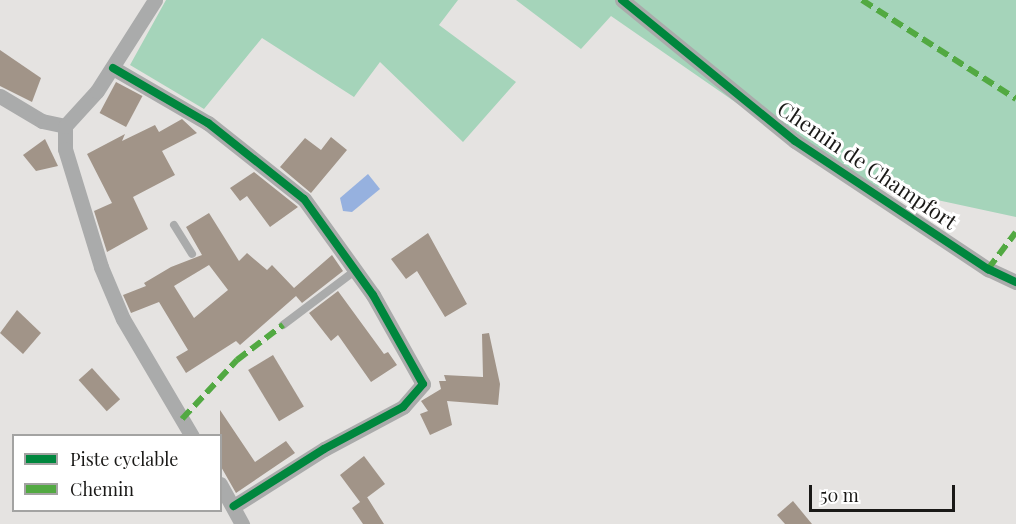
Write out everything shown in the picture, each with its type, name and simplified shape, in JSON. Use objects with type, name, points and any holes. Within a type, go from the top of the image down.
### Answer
[{"type":"street","points":[[155,0],[113,68],[65,126],[65,149],[101,267],[123,319],[191,434]]},
{"type":"street","name":"Chemin de Champfort","points":[[622,0],[795,141],[988,268],[1016,282]]},
{"type":"street","points":[[113,68],[208,123],[304,199],[356,270],[414,363],[423,384],[403,407],[324,449],[234,506]]},
{"type":"street","points":[[0,96],[42,121],[65,126]]},
{"type":"street","points":[[222,487],[242,524]]},
{"type":"lane","points":[[174,225],[192,254]]},
{"type":"lane","points":[[283,325],[356,270]]},
{"type":"green space","points":[[166,0],[458,0],[439,25],[516,82],[463,142],[380,62],[354,97],[262,38],[204,109],[130,65]]},
{"type":"green space","points":[[516,0],[1016,0],[1016,217],[849,181],[611,16],[581,49]]},
{"type":"water","points":[[368,174],[380,189],[352,212],[343,211],[340,198]]},
{"type":"building","points":[[0,50],[41,78],[32,102],[0,86]]},
{"type":"building","points":[[116,82],[142,96],[126,127],[100,113]]},
{"type":"building","points":[[182,119],[197,133],[162,151],[175,175],[133,197],[148,229],[107,252],[94,211],[112,203],[87,154],[125,134],[122,141],[155,125],[159,132]]},
{"type":"building","points":[[331,137],[347,150],[311,193],[280,167],[305,138],[321,150]]},
{"type":"building","points":[[45,139],[58,166],[36,171],[23,155]]},
{"type":"building","points":[[254,172],[298,207],[270,227],[247,196],[240,201],[230,188]]},
{"type":"building","points":[[209,213],[239,261],[247,253],[267,270],[272,265],[294,288],[332,255],[343,271],[302,303],[296,296],[240,345],[236,341],[186,373],[176,357],[188,350],[159,302],[131,313],[123,295],[146,286],[144,283],[171,267],[202,255],[186,227]],"holes":[[[209,265],[228,290],[194,318],[174,286]]]},
{"type":"building","points":[[428,233],[467,304],[445,317],[417,271],[406,279],[391,259]]},
{"type":"building","points":[[338,291],[384,354],[388,352],[397,365],[371,382],[338,335],[331,341],[309,313]]},
{"type":"building","points":[[17,310],[41,333],[23,354],[0,333]]},
{"type":"building","points":[[489,333],[500,384],[498,405],[447,401],[452,425],[430,435],[420,414],[428,411],[421,401],[441,389],[439,381],[446,381],[444,375],[483,377],[482,334]]},
{"type":"building","points":[[273,355],[304,406],[279,421],[248,370]]},
{"type":"building","points":[[92,368],[120,399],[107,411],[79,380]]},
{"type":"building","points":[[220,410],[255,462],[286,441],[295,453],[236,493],[222,468],[222,434],[220,434]]},
{"type":"building","points":[[364,456],[385,484],[367,497],[384,524],[363,524],[352,508],[360,502],[340,475]]},
{"type":"building","points":[[793,501],[812,524],[785,524],[777,515]]},
{"type":"marked path","points":[[862,0],[1016,99]]},
{"type":"marked path","points":[[988,269],[1016,232]]},
{"type":"marked path","points":[[182,419],[237,360],[283,325]]},
{"type":"cycle path","points":[[622,0],[795,141],[988,269],[1016,282]]},
{"type":"cycle path","points":[[113,68],[208,123],[304,199],[373,295],[423,384],[403,407],[324,449],[234,506]]}]
